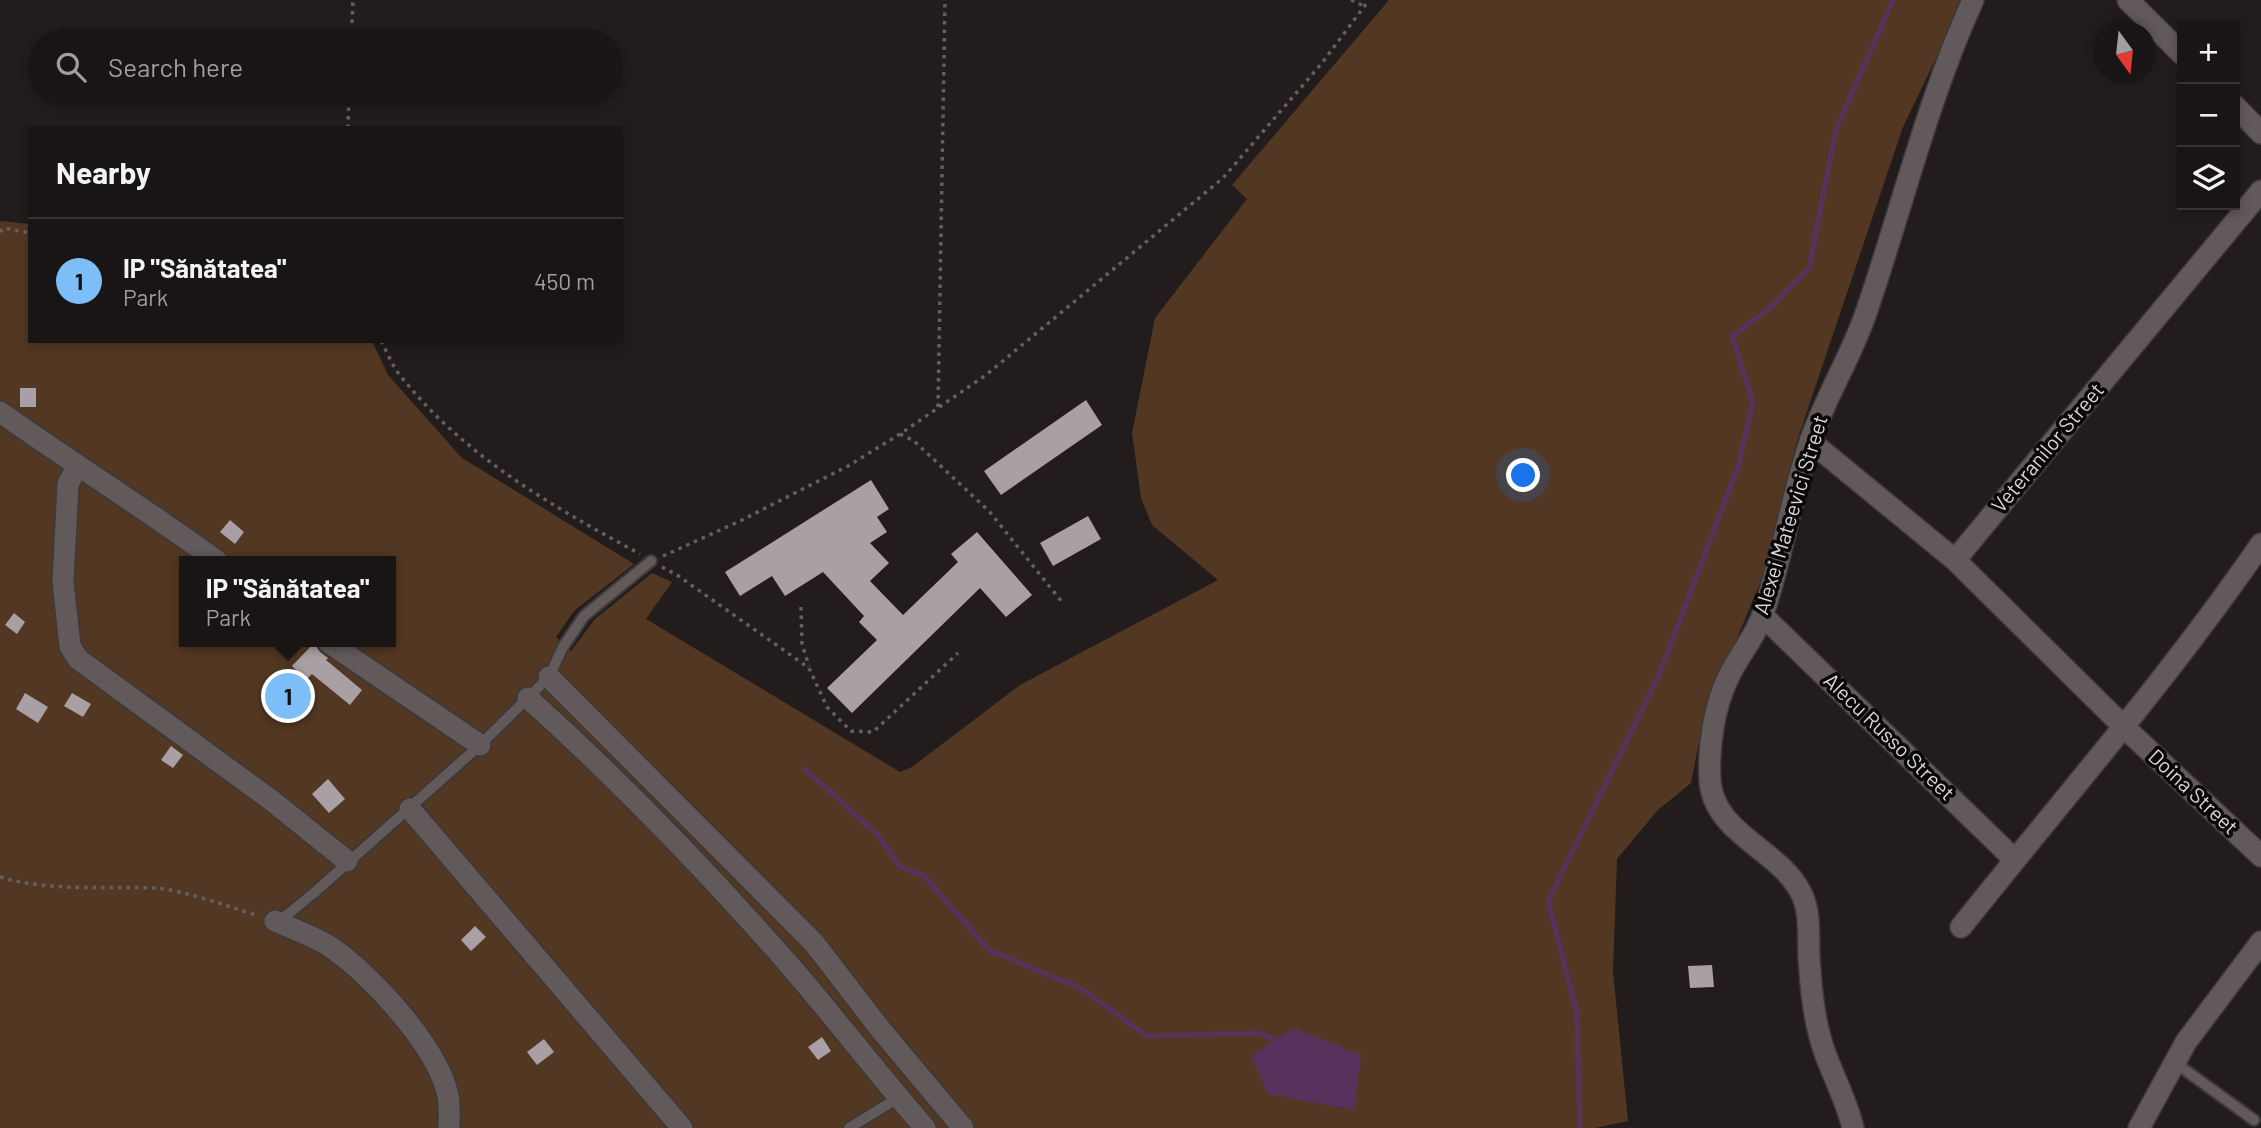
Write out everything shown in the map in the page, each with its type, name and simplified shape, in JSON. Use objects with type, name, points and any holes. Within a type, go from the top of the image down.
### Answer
[{"type":"street","name":"Alexei Mateevici Street","points":[[1853,1128],[1824,1050],[1811,991],[1807,911],[1803,895],[1793,878],[1723,814],[1714,799],[1710,782],[1718,700],[1763,616],[1810,441],[1824,404],[1854,347],[1926,120],[1954,42],[1973,0]]},
{"type":"street","points":[[2128,0],[2177,49]]},
{"type":"street","points":[[2240,111],[2261,132]]},
{"type":"street","name":"Veteranilor Street","points":[[1955,560],[2261,191]]},
{"type":"street","points":[[0,412],[210,556]]},
{"type":"street","points":[[1810,441],[1955,560],[2124,727]]},
{"type":"street","points":[[77,467],[68,484],[63,582],[70,646],[78,659],[271,800],[347,862]]},
{"type":"street","points":[[1961,927],[2124,727],[2214,612],[2261,544]]},
{"type":"street","name":"Alecu Russo Street","points":[[1763,616],[2015,860]]},
{"type":"street","points":[[335,647],[480,745]]},
{"type":"street","points":[[549,677],[814,943],[881,1030],[963,1128]]},
{"type":"street","points":[[528,698],[605,768],[722,891],[786,962],[925,1128]]},
{"type":"street","name":"Doina Street","points":[[2124,727],[2261,856]]},
{"type":"street","points":[[410,809],[682,1128]]},
{"type":"street","points":[[275,921],[327,945],[362,972],[396,1008],[423,1044],[439,1072],[448,1095],[449,1128]]},
{"type":"street","points":[[2139,1128],[2174,1062],[2194,1031],[2261,942]]},
{"type":"lane","points":[[275,921],[287,915],[315,892],[480,745],[549,677],[563,648],[584,616],[651,561]]},
{"type":"lane","points":[[2174,1062],[2254,1120]]},
{"type":"lane","points":[[849,1128],[898,1098]]},
{"type":"path","points":[[352,28],[353,0]]},
{"type":"path","points":[[938,408],[946,0]]},
{"type":"path","points":[[1351,0],[1364,6]]},
{"type":"path","points":[[651,561],[848,466],[986,375],[1223,178],[1322,63],[1369,0]]},
{"type":"path","points":[[348,126],[349,105]]},
{"type":"path","points":[[0,232],[4,229],[28,233]]},
{"type":"path","points":[[382,343],[398,373],[443,422],[501,472],[560,510],[677,575],[809,668]]},
{"type":"path","points":[[900,434],[914,441],[989,511],[1062,603]]},
{"type":"path","points":[[801,607],[802,644],[809,668],[827,707],[851,731],[873,732],[958,653]]},
{"type":"path","points":[[0,877],[24,884],[51,887],[158,888],[275,921]]},
{"type":"shaded area","points":[[1389,0],[1964,0],[1903,127],[1797,441],[1762,578],[1703,721],[1691,783],[1657,811],[1617,859],[1613,972],[1628,1121],[1595,1128],[0,1128],[0,221],[28,224],[28,343],[373,343],[388,375],[462,458],[634,564],[574,611],[556,637],[571,651],[595,619],[652,573],[672,582],[646,619],[900,772],[912,767],[1020,685],[1218,580],[1152,525],[1141,498],[1132,433],[1155,318],[1247,199],[1232,185]]},
{"type":"shaded area","points":[[1294,1028],[1361,1055],[1354,1110],[1268,1094],[1251,1056]]},
{"type":"building","points":[[20,388],[36,388],[36,407],[20,407]]},
{"type":"building","points":[[1086,400],[1102,425],[1001,495],[984,471]]},
{"type":"building","points":[[871,480],[889,509],[877,517],[887,532],[870,543],[889,563],[870,581],[903,615],[958,562],[951,554],[977,532],[1032,595],[1006,617],[980,588],[852,713],[827,688],[877,640],[859,622],[864,616],[823,572],[785,596],[772,576],[740,596],[725,572]]},
{"type":"building","points":[[1088,516],[1101,539],[1053,566],[1040,543]]},
{"type":"building","points":[[230,520],[244,532],[235,544],[220,532]]},
{"type":"building","points":[[14,613],[25,622],[17,634],[5,625]]},
{"type":"building","points":[[310,647],[317,647],[328,658],[326,660],[362,690],[350,705],[312,674],[306,680],[292,666]]},
{"type":"building","points":[[25,693],[48,707],[38,723],[16,709]]},
{"type":"building","points":[[72,693],[91,704],[83,717],[64,706]]},
{"type":"building","points":[[171,746],[183,755],[173,768],[161,760]]},
{"type":"building","points":[[328,779],[345,799],[329,813],[312,794]]},
{"type":"building","points":[[475,926],[486,937],[471,951],[461,940]]},
{"type":"building","points":[[1712,965],[1714,987],[1690,988],[1688,966]]},
{"type":"building","points":[[822,1037],[831,1051],[818,1060],[808,1047]]},
{"type":"building","points":[[544,1039],[554,1052],[537,1065],[527,1052]]},
{"type":"waterway","points":[[1580,1128],[1577,1013],[1548,901],[1659,675],[1738,467],[1753,402],[1732,336],[1769,309],[1809,268],[1836,129],[1893,0]]},
{"type":"waterway","points":[[805,769],[878,835],[900,867],[924,876],[989,950],[1082,989],[1147,1036],[1258,1033],[1276,1040]]},
{"type":"place","name":"IP \"Sănătatea\"","points":[[288,696]]}]
